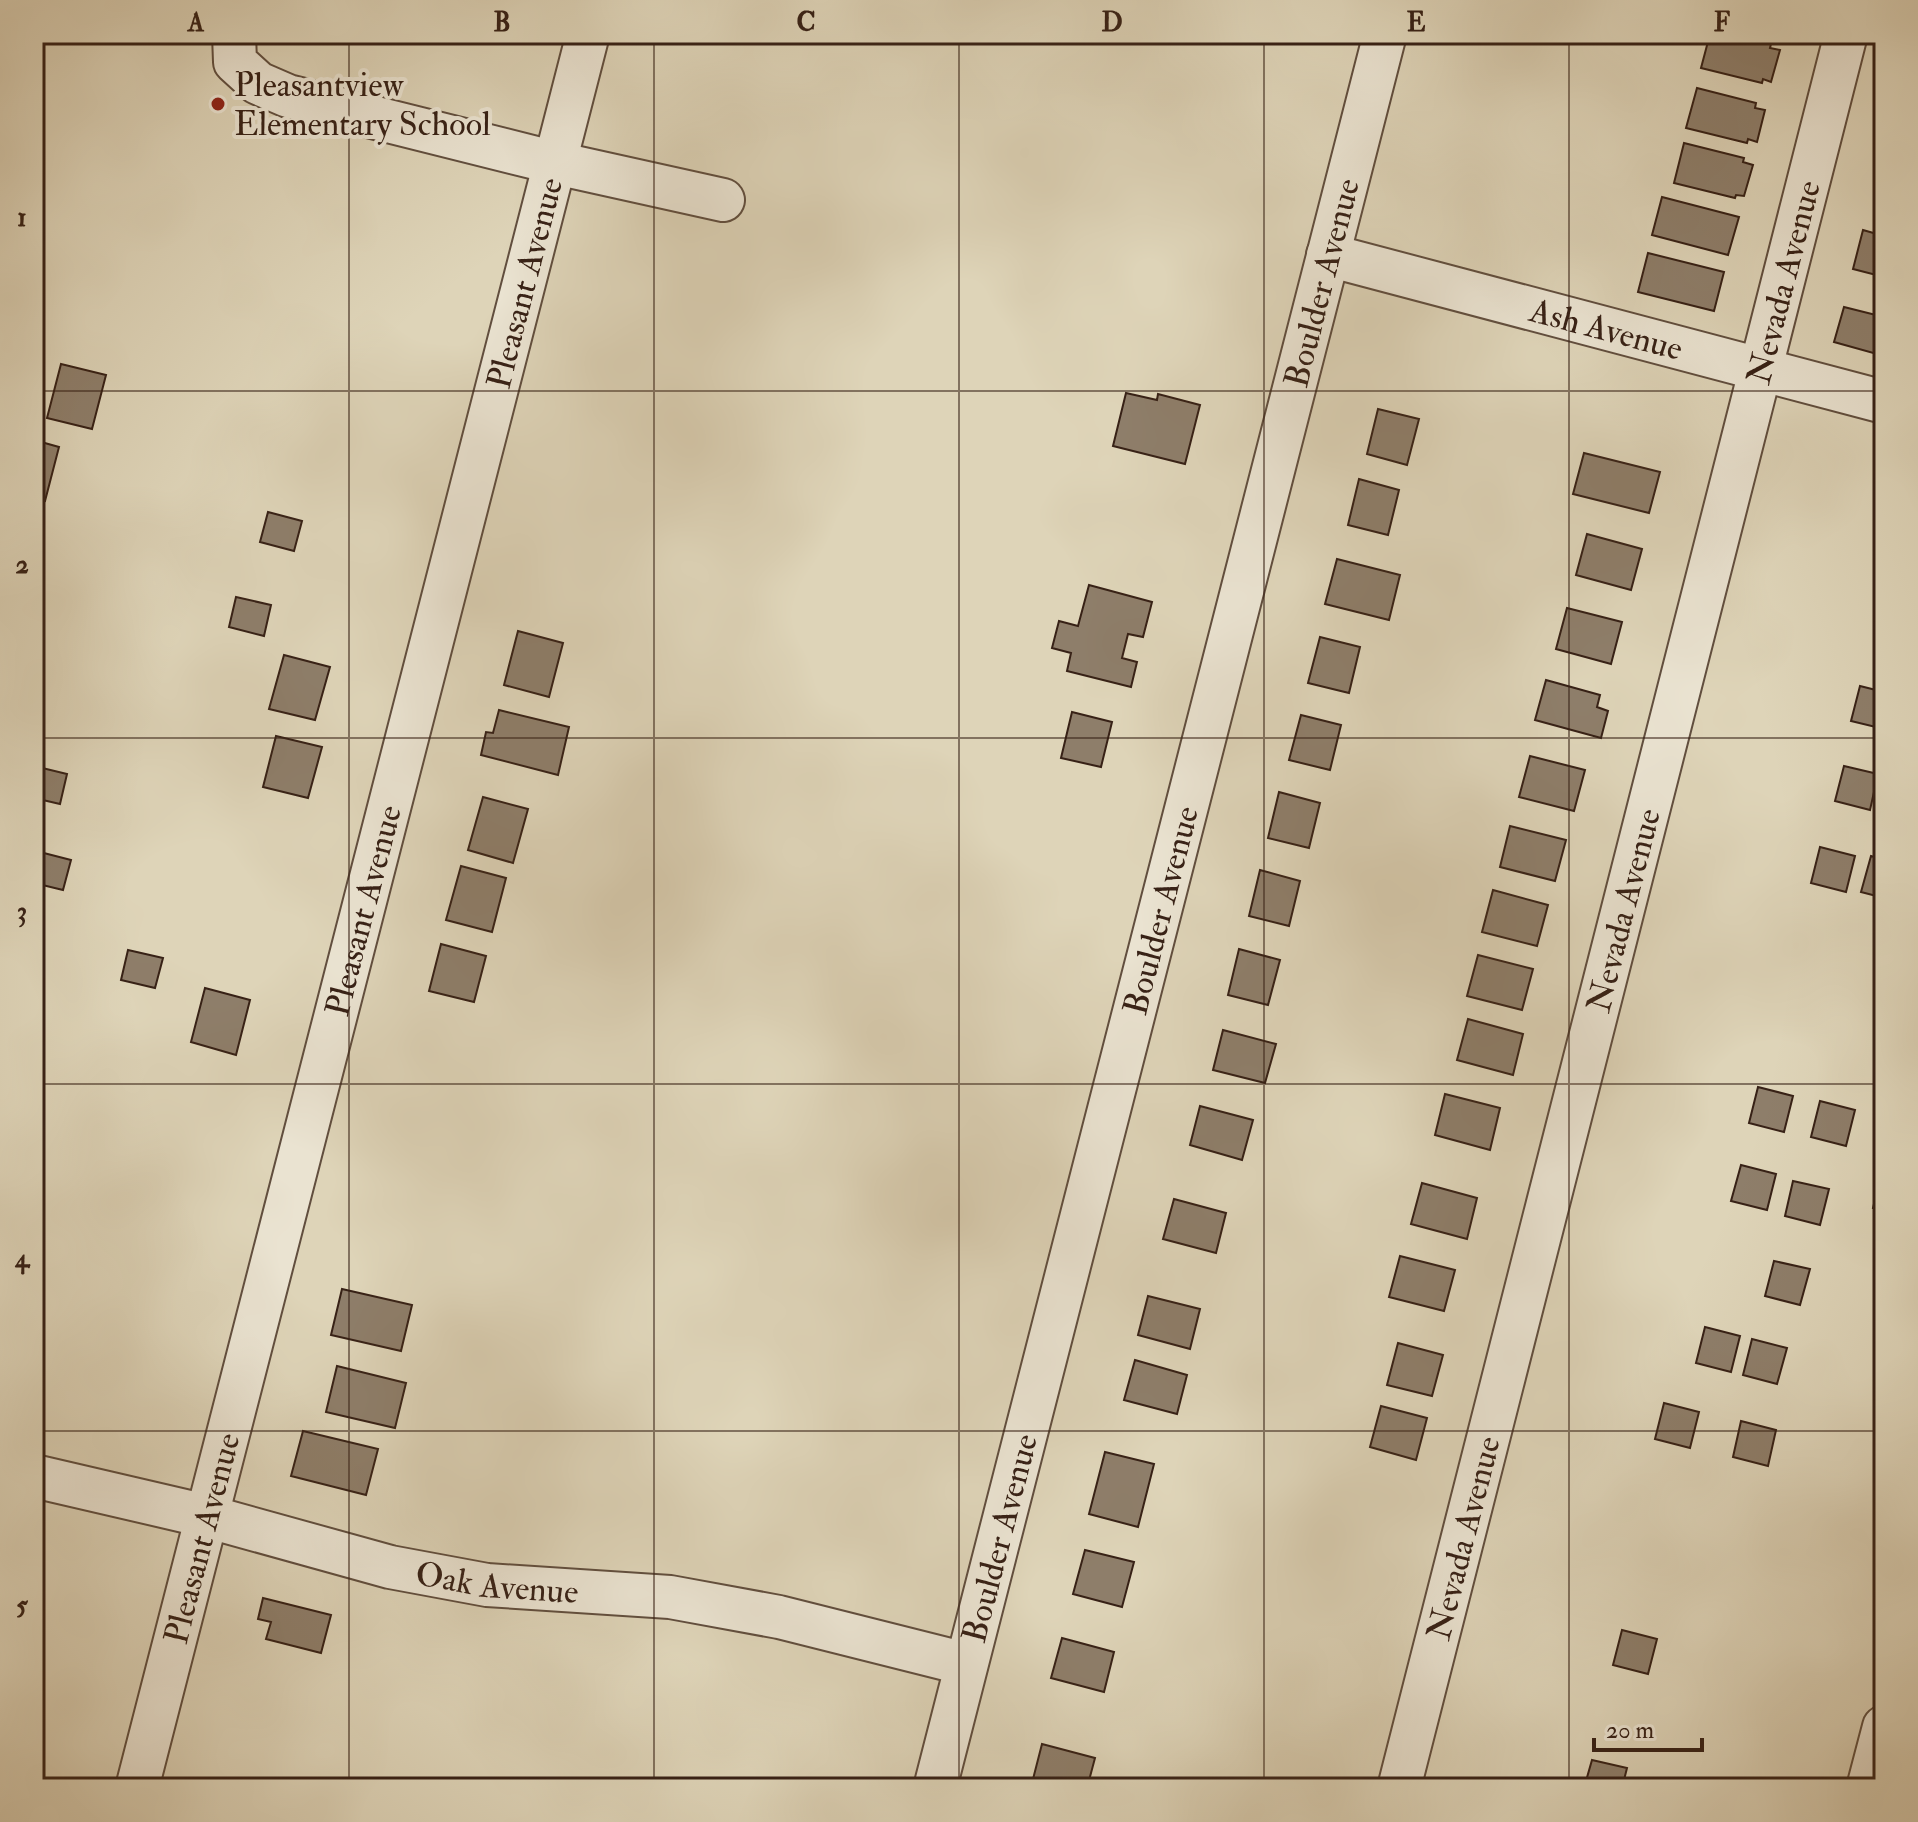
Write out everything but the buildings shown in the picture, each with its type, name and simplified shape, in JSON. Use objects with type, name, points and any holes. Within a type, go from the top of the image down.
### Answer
[{"type":"street","points":[[234,34],[235,62],[258,83],[288,96],[556,163],[723,200]]},
{"type":"street","name":"Pleasant Avenue","points":[[137,1788],[588,34]]},
{"type":"street","name":"Boulder Avenue","points":[[935,1788],[1385,34]]},
{"type":"street","name":"Nevada Avenue","points":[[1399,1788],[1846,34]]},
{"type":"street","name":"Ash Avenue","points":[[1328,255],[1884,402]]},
{"type":"street","name":"Oak Avenue","points":[[34,1476],[206,1516],[390,1567],[487,1585],[670,1597],[779,1617],[966,1664]]},
{"type":"street","points":[[1868,1788],[1884,1727]]},
{"type":"place","name":"Pleasantview Elementary School","points":[[218,104]]}]
